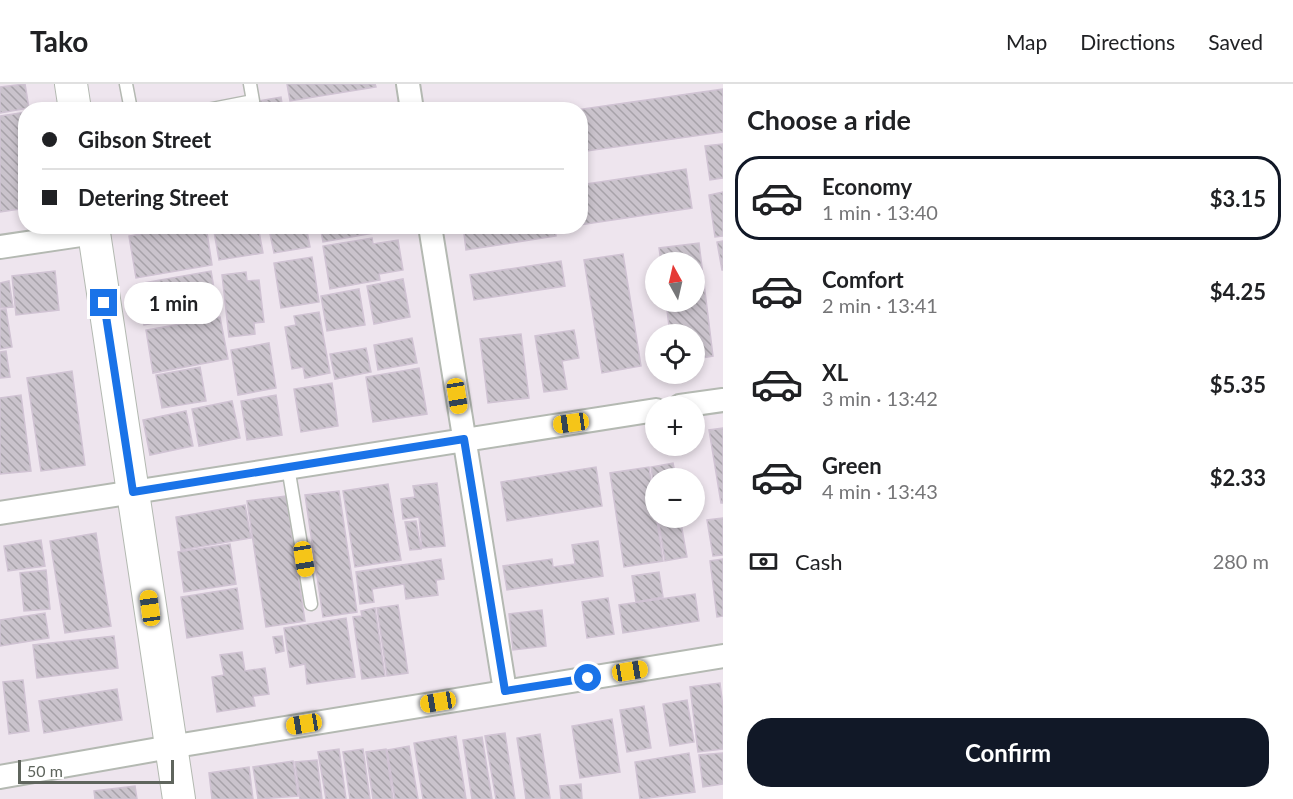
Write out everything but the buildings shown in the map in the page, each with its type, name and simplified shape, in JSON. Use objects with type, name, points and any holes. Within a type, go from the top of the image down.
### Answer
[{"type":"street","points":[[71,84],[74,102]]},
{"type":"street","points":[[408,84],[411,102]]},
{"type":"street","points":[[0,247],[71,234]]},
{"type":"street","points":[[94,234],[179,799]]},
{"type":"street","points":[[431,234],[505,691]]},
{"type":"street","points":[[705,403],[723,400]]},
{"type":"street","points":[[0,513],[645,412]]},
{"type":"street","points":[[0,777],[723,656]]},
{"type":"lane","points":[[126,84],[129,102]]},
{"type":"lane","points":[[244,102],[253,100],[250,84]]},
{"type":"lane","points":[[288,467],[311,604]]},
{"type":"route","points":[[104,303],[133,492],[464,439],[505,691],[588,678]]}]
